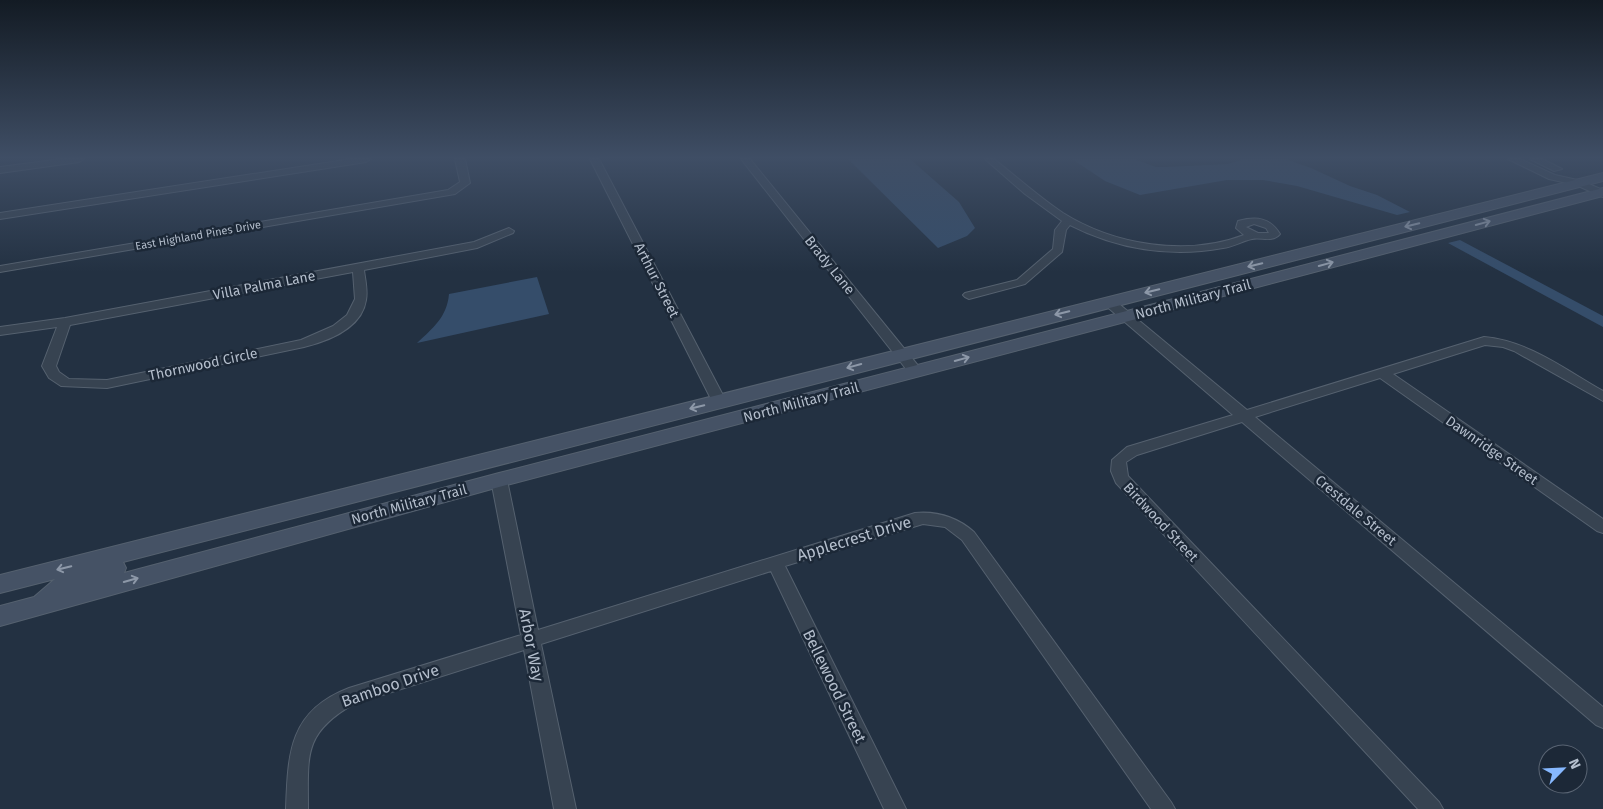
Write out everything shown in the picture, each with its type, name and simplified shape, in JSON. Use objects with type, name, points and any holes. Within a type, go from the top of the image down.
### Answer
[{"type":"main road","name":"North Military Trail","points":[[0,584],[1524,197]]},
{"type":"main road","name":"North Military Trail","points":[[0,616],[498,480],[1587,197]]},
{"type":"main road","points":[[498,480],[513,467],[528,459],[649,428],[667,414]]},
{"type":"main road","points":[[264,543],[298,523],[472,477],[505,456]]},
{"type":"main road","points":[[41,605],[47,597],[67,583],[95,573],[244,532],[309,505]]},
{"type":"street","points":[[0,216],[124,197]]},
{"type":"street","name":"East Highland Pines Drive","points":[[0,269],[423,197]]},
{"type":"street","name":"Arthur Street","points":[[614,197],[719,401]]},
{"type":"street","name":"Brady Lane","points":[[775,197],[915,371]]},
{"type":"street","points":[[1038,197],[1070,221],[1107,237],[1160,247],[1211,247],[1226,245],[1253,235]]},
{"type":"street","points":[[970,295],[1015,284],[1026,278],[1058,250],[1058,231],[1070,221]]},
{"type":"street","name":"Villa Palma Lane","points":[[0,331],[65,322],[477,246],[509,231]]},
{"type":"street","name":"Thornwood Circle","points":[[65,322],[49,366],[54,375],[66,383],[107,384],[304,343],[323,336],[343,325],[355,315],[361,302],[358,267]]},
{"type":"street","name":"Crestdale Street","points":[[1109,302],[1603,719]]},
{"type":"street","name":"Villa Palma Lane","points":[[0,326],[16,328]]},
{"type":"street","name":"Birdwood Street","points":[[1432,809],[1121,479],[1118,471],[1119,460],[1124,455],[1381,372],[1484,341],[1505,343],[1529,353],[1603,397]]},
{"type":"street","name":"Dawnridge Street","points":[[1381,372],[1603,527]]},
{"type":"street","name":"Arbor Way","points":[[498,480],[565,809]]},
{"type":"street","name":"Applecrest Drive","points":[[530,640],[915,519],[939,518],[960,528],[1164,809]]},
{"type":"street","name":"Bellewood Street","points":[[775,563],[895,809]]},
{"type":"street","name":"Bamboo Drive","points":[[297,809],[301,743],[308,729],[320,714],[334,704],[349,697],[530,640]]},
{"type":"water","points":[[886,197],[953,197],[959,202],[975,228],[967,236],[938,248]]},
{"type":"water","points":[[1334,197],[1380,197],[1410,212],[1397,215]]},
{"type":"water","points":[[1460,240],[1603,316],[1603,327],[1448,243]]},
{"type":"water","points":[[537,277],[549,314],[417,343],[434,327],[442,316],[449,294]]}]
